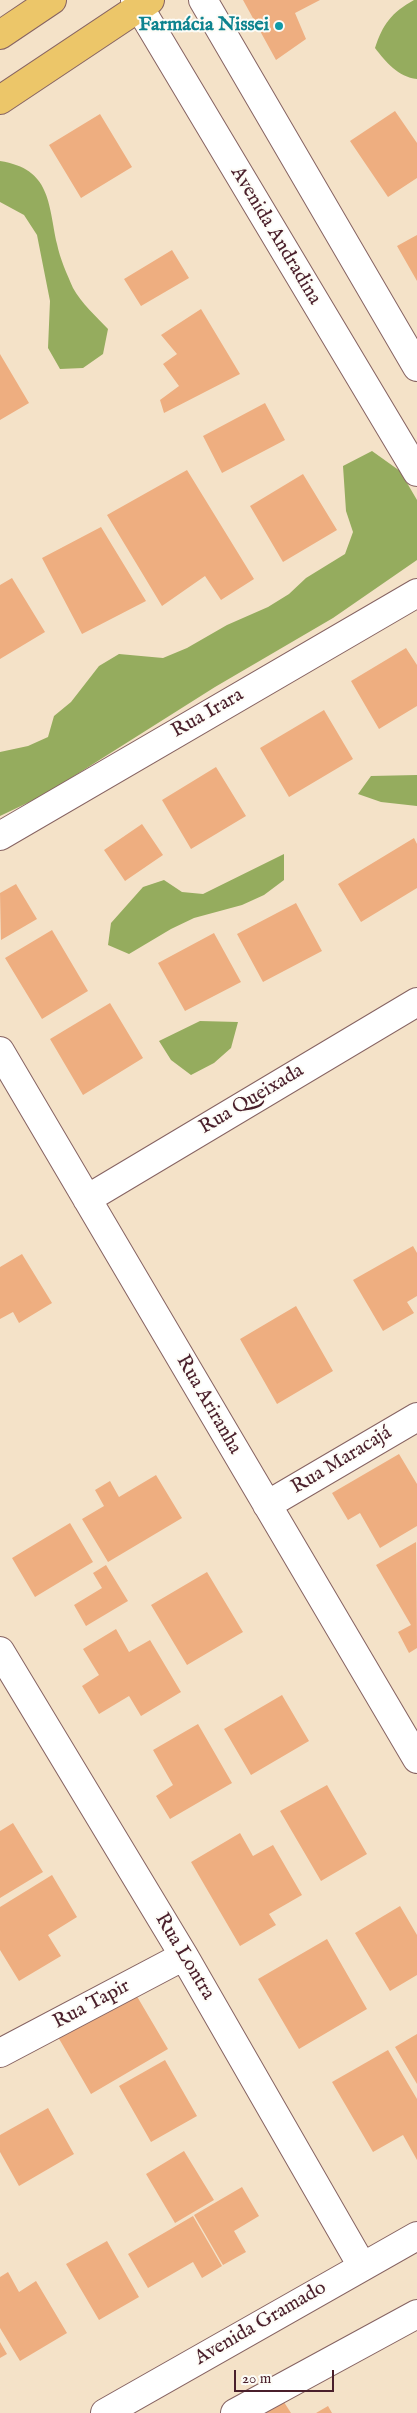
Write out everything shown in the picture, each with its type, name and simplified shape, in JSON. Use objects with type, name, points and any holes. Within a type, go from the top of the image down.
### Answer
[{"type":"main road","points":[[0,35],[52,0]]},
{"type":"main road","points":[[0,100],[141,3]]},
{"type":"street","points":[[203,0],[417,367]]},
{"type":"street","name":"Avenida Andradina","points":[[141,3],[417,472]]},
{"type":"street","name":"Rua Irara","points":[[0,836],[417,593]]},
{"type":"street","name":"Rua Queixada","points":[[87,1199],[417,1002]]},
{"type":"street","name":"Rua Ariranha","points":[[0,1051],[417,1759]]},
{"type":"street","name":"Rua Maracajá","points":[[267,1505],[417,1417]]},
{"type":"street","name":"Rua Lontra","points":[[0,1651],[184,1956],[362,2266]]},
{"type":"street","name":"Rua Tapir","points":[[0,2053],[184,1956]]},
{"type":"street","name":"Avenida Gramado","points":[[105,2413],[417,2236]]},
{"type":"street","points":[[235,2413],[417,2314]]},
{"type":"green space","points":[[417,0],[417,79],[398,72],[375,48],[381,32],[389,20],[399,10]]},
{"type":"green space","points":[[0,161],[17,165],[38,180],[48,202],[58,250],[73,288],[76,294],[108,329],[103,354],[83,368],[60,369],[48,348],[50,301],[37,235],[24,215],[0,202]]},
{"type":"green space","points":[[372,451],[400,471],[417,500],[417,560],[333,618],[215,687],[44,795],[0,816],[0,752],[28,746],[48,737],[54,716],[71,702],[99,666],[119,654],[163,658],[187,648],[227,625],[268,607],[289,594],[306,578],[345,554],[353,532],[346,511],[343,466]]},
{"type":"green space","points":[[417,775],[417,806],[381,802],[358,794],[371,776]]},
{"type":"green space","points":[[284,854],[284,880],[264,895],[242,905],[194,918],[171,929],[129,954],[108,945],[111,923],[143,887],[164,880],[182,892],[203,894]]},
{"type":"green space","points":[[200,1021],[238,1022],[231,1048],[214,1063],[191,1075],[171,1060],[159,1041]]},
{"type":"building","name":"Farmácia Nissei","points":[[243,0],[320,0],[295,13],[306,39],[276,60]]},
{"type":"building","points":[[395,111],[417,143],[417,178],[388,197],[350,141]]},
{"type":"building","points":[[100,114],[132,167],[81,198],[49,145]]},
{"type":"building","points":[[417,235],[417,281],[397,246]]},
{"type":"building","points":[[172,250],[189,278],[141,306],[124,279]]},
{"type":"building","points":[[201,309],[240,374],[164,413],[160,400],[179,386],[163,364],[177,354],[161,335]]},
{"type":"building","points":[[0,354],[29,403],[0,420]]},
{"type":"building","points":[[265,403],[285,440],[222,473],[203,436]]},
{"type":"building","points":[[187,470],[254,579],[221,600],[205,576],[162,606],[107,515]]},
{"type":"building","points":[[303,474],[337,530],[283,562],[250,506]]},
{"type":"building","points":[[101,527],[146,601],[82,634],[42,558]]},
{"type":"building","points":[[12,578],[45,632],[0,659],[0,585]]},
{"type":"building","points":[[406,648],[417,665],[417,706],[379,729],[351,681]]},
{"type":"building","points":[[324,710],[353,759],[289,797],[260,748]]},
{"type":"building","points":[[216,767],[246,816],[191,849],[162,800]]},
{"type":"building","points":[[142,824],[163,855],[125,881],[104,850]]},
{"type":"building","points":[[414,838],[417,844],[417,888],[361,922],[338,884]]},
{"type":"building","points":[[16,884],[37,919],[1,940],[0,893]]},
{"type":"building","points":[[296,903],[322,951],[263,982],[237,934]]},
{"type":"building","points":[[52,930],[88,991],[42,1019],[5,958]]},
{"type":"building","points":[[214,933],[241,982],[185,1011],[158,963]]},
{"type":"building","points":[[110,1003],[143,1058],[83,1095],[50,1039]]},
{"type":"building","points":[[413,1246],[417,1253],[417,1296],[407,1302],[414,1313],[383,1331],[353,1280]]},
{"type":"building","points":[[22,1254],[52,1303],[19,1323],[13,1312],[0,1319],[0,1267]]},
{"type":"building","points":[[296,1306],[333,1371],[277,1404],[240,1339]]},
{"type":"building","points":[[399,1454],[417,1484],[417,1526],[380,1548],[360,1513],[348,1520],[332,1493]]},
{"type":"building","points":[[156,1475],[182,1518],[108,1562],[82,1519],[104,1506],[95,1490],[110,1481],[119,1497]]},
{"type":"building","points":[[70,1523],[93,1562],[35,1597],[12,1558]]},
{"type":"building","points":[[416,1542],[417,1648],[409,1653],[398,1632],[411,1625],[376,1565]]},
{"type":"building","points":[[106,1565],[128,1601],[86,1626],[74,1605],[102,1588],[93,1573]]},
{"type":"building","points":[[207,1572],[243,1632],[187,1665],[151,1605]]},
{"type":"building","points":[[116,1629],[129,1652],[150,1640],[181,1692],[141,1716],[129,1696],[99,1714],[82,1686],[99,1675],[83,1649]]},
{"type":"building","points":[[282,1695],[309,1741],[251,1775],[224,1729]]},
{"type":"building","points":[[198,1724],[232,1783],[170,1819],[156,1796],[173,1785],[153,1750]]},
{"type":"building","points":[[327,1785],[367,1854],[321,1881],[280,1811]]},
{"type":"building","points":[[13,1823],[43,1872],[0,1898],[0,1831]]},
{"type":"building","points":[[240,1833],[253,1856],[273,1845],[302,1895],[269,1914],[276,1925],[240,1946],[191,1862]]},
{"type":"building","points":[[52,1875],[77,1917],[48,1935],[61,1956],[19,1981],[0,1950],[0,1907]]},
{"type":"building","points":[[400,1906],[417,1935],[417,1975],[390,1991],[355,1933]]},
{"type":"building","points":[[327,1939],[367,2009],[299,2049],[258,1979]]},
{"type":"building","points":[[135,1993],[168,2049],[91,2094],[58,2037]]},
{"type":"building","points":[[417,2034],[417,2084],[395,2047]]},
{"type":"building","points":[[388,2050],[417,2099],[417,2160],[403,2135],[373,2152],[332,2082]]},
{"type":"building","points":[[165,2060],[197,2116],[151,2142],[119,2086]]},
{"type":"building","points":[[48,2108],[74,2154],[19,2186],[0,2152],[0,2135]]},
{"type":"building","points":[[184,2151],[214,2200],[175,2223],[146,2174]]},
{"type":"building","points":[[242,2187],[259,2216],[234,2231],[246,2252],[223,2265],[194,2215]]},
{"type":"building","points":[[193,2216],[222,2266],[202,2278],[193,2262],[148,2288],[128,2254]]},
{"type":"building","points":[[107,2241],[139,2297],[99,2320],[66,2264]]},
{"type":"building","points":[[8,2272],[19,2292],[36,2281],[67,2333],[20,2361],[0,2328],[0,2277]]},
{"type":"building","points":[[0,2342],[7,2354],[0,2358]]},
{"type":"building","points":[[282,2399],[291,2413],[256,2413]]},
{"type":"building","points":[[328,2406],[332,2413],[316,2413]]},
{"type":"place","name":"Farmácia Nissei","points":[[279,26]]}]
